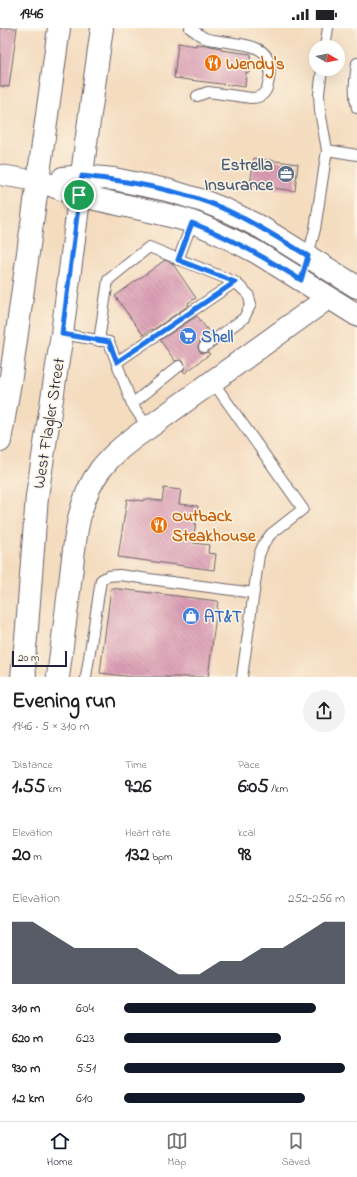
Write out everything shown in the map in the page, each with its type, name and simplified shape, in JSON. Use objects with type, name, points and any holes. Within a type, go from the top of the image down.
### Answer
[{"type":"main road","points":[[1,431],[11,376],[59,28]]},
{"type":"main road","name":"West Flagler Street","points":[[24,671],[37,496],[62,334],[80,185],[102,28]]},
{"type":"main road","points":[[38,181],[80,185],[114,180],[167,190],[203,201],[250,222],[357,287]]},
{"type":"main road","points":[[80,185],[192,223],[240,244],[271,261],[357,315]]},
{"type":"main road","points":[[58,677],[80,513],[90,487],[100,470],[124,446],[328,298]]},
{"type":"street","points":[[0,175],[38,181]]},
{"type":"street","points":[[301,280],[308,256]]},
{"type":"lane","points":[[190,28],[206,39],[248,45],[261,50],[266,55],[271,66],[266,90],[263,95],[257,98],[208,92],[197,96]]},
{"type":"lane","points":[[326,40],[328,28]]},
{"type":"lane","points":[[357,62],[354,89],[357,108]]},
{"type":"lane","points":[[308,256],[315,229],[328,150],[320,105],[319,94],[321,76]]},
{"type":"lane","points":[[328,150],[357,155]]},
{"type":"lane","points":[[178,260],[192,223]]},
{"type":"lane","points":[[99,341],[108,280],[149,248],[235,282],[248,294],[251,304],[244,318],[204,347]]},
{"type":"lane","points":[[117,362],[235,282]]},
{"type":"lane","points":[[62,334],[109,342],[132,404],[148,428]]},
{"type":"lane","points":[[132,404],[179,366]]},
{"type":"lane","points":[[213,382],[303,509],[271,534],[264,543],[259,555],[242,677]]},
{"type":"lane","points":[[86,677],[101,580],[108,576],[119,575],[254,593]]},
{"type":"building","points":[[0,28],[17,28],[9,87],[0,86]]},
{"type":"building","name":"Wendy's","points":[[178,43],[196,46],[196,44],[206,45],[221,48],[221,50],[251,54],[249,73],[246,72],[245,87],[174,78]]},
{"type":"building","points":[[254,158],[298,164],[295,191],[250,185]]},
{"type":"building","name":"Shell","points":[[165,260],[172,263],[196,298],[188,303],[189,305],[153,330],[152,329],[143,335],[115,296]]},
{"type":"building","points":[[197,316],[210,333],[199,341],[198,348],[201,353],[208,352],[210,354],[185,373],[183,371],[185,368],[184,362],[181,360],[175,361],[160,340]]},
{"type":"building","name":"Outback Steakhouse","points":[[164,488],[181,490],[179,504],[198,506],[193,543],[209,545],[208,553],[216,554],[214,570],[118,557],[127,499],[162,501]]},
{"type":"building","points":[[111,588],[218,601],[208,677],[133,677],[100,673]]},
{"type":"place","name":"Wendy's","points":[[213,63]]},
{"type":"place","name":"Estrella Insurance","points":[[286,174]]},
{"type":"place","name":"Shell","points":[[188,336]]},
{"type":"place","name":"Outback Steakhouse","points":[[159,525]]},
{"type":"place","name":"AT&T","points":[[191,616]]},
{"type":"route","points":[[82,176],[114,180],[167,190],[215,205],[276,236],[308,256],[301,280],[271,261],[225,236],[192,223],[178,260],[235,282],[117,362],[109,342],[62,334],[79,195],[82,176]]}]
